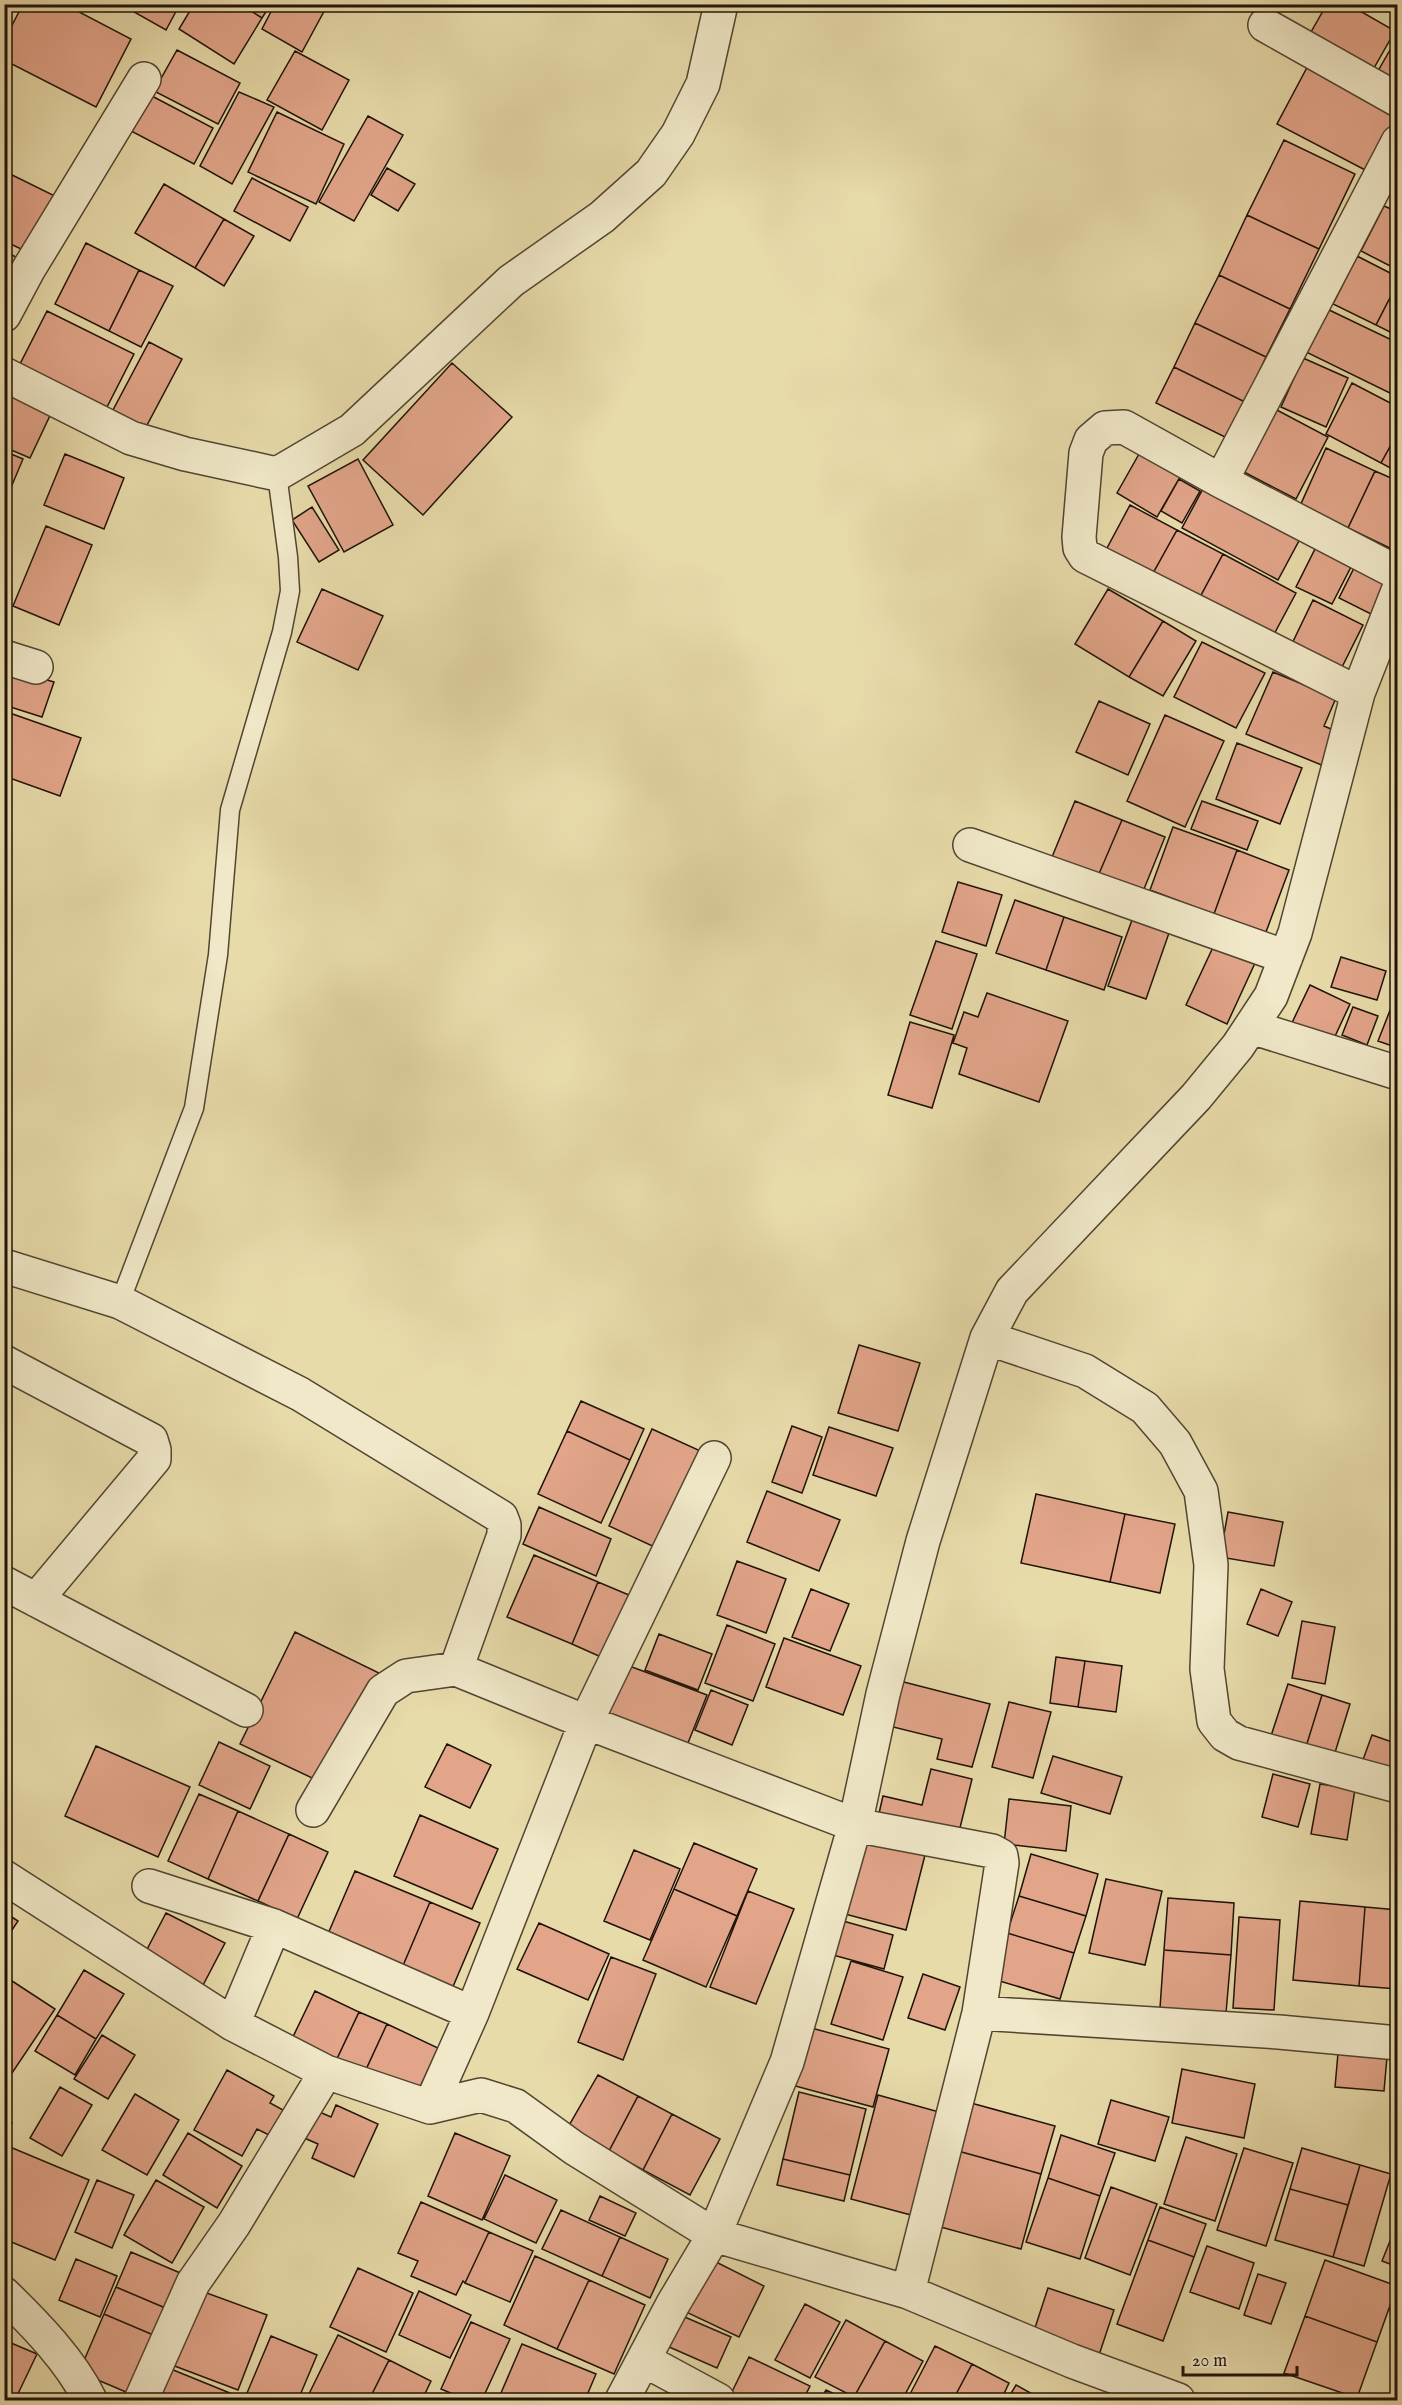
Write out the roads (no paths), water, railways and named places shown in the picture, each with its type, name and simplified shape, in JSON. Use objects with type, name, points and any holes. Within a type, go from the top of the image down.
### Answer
[{"type":"street","points":[[4,374],[131,438],[184,454],[277,474],[352,430],[511,281],[602,217],[651,173],[678,134],[704,84],[721,4]]},
{"type":"street","points":[[1265,25],[1398,100]]},
{"type":"street","points":[[4,315],[28,270],[144,79]]},
{"type":"street","points":[[1221,481],[1398,142]]},
{"type":"street","points":[[1358,693],[1084,556],[1080,548],[1079,537],[1086,453],[1091,441],[1105,428],[1124,427],[1221,481],[1398,573]]},
{"type":"street","points":[[622,2400],[714,2235],[787,2062],[855,1825],[883,1694],[923,1541],[987,1338],[1012,1291],[1196,1097],[1238,1046],[1271,996],[1294,933],[1358,693],[1398,591]]},
{"type":"street","points":[[4,657],[36,667]]},
{"type":"street","points":[[970,844],[1286,957]]},
{"type":"street","points":[[1251,1027],[1398,1073]]},
{"type":"street","points":[[4,1266],[120,1302],[300,1394],[501,1517],[504,1535],[456,1669]]},
{"type":"street","points":[[987,1338],[1085,1371],[1145,1408],[1175,1443],[1201,1491],[1211,1565],[1207,1670],[1214,1721],[1225,1735],[1239,1743],[1398,1786]]},
{"type":"street","points":[[4,1362],[151,1440],[154,1450],[154,1459],[36,1600]]},
{"type":"street","points":[[430,2107],[472,2013],[586,1722],[714,1458]]},
{"type":"street","points":[[4,1584],[246,1710]]},
{"type":"street","points":[[313,1810],[383,1691],[406,1676],[456,1669],[586,1722],[855,1825],[992,1851],[1000,1856],[1002,1863],[979,2013],[908,2292]]},
{"type":"street","points":[[4,1877],[233,2025],[326,2072],[430,2107],[481,2096],[516,2106],[574,2148],[714,2235],[908,2292],[1072,2361],[1178,2400]]},
{"type":"street","points":[[149,1886],[274,1926],[472,2013]]},
{"type":"street","points":[[233,2025],[274,1926]]},
{"type":"street","points":[[979,2013],[1280,2032],[1398,2043]]},
{"type":"street","points":[[141,2400],[193,2283],[234,2224],[326,2072]]},
{"type":"street","points":[[4,2294],[50,2344],[83,2386],[90,2400]]},
{"type":"street","points":[[644,2360],[718,2400]]},
{"type":"lane","points":[[120,1302],[194,1108],[218,955],[230,810],[282,632],[290,591],[277,474]]}]
